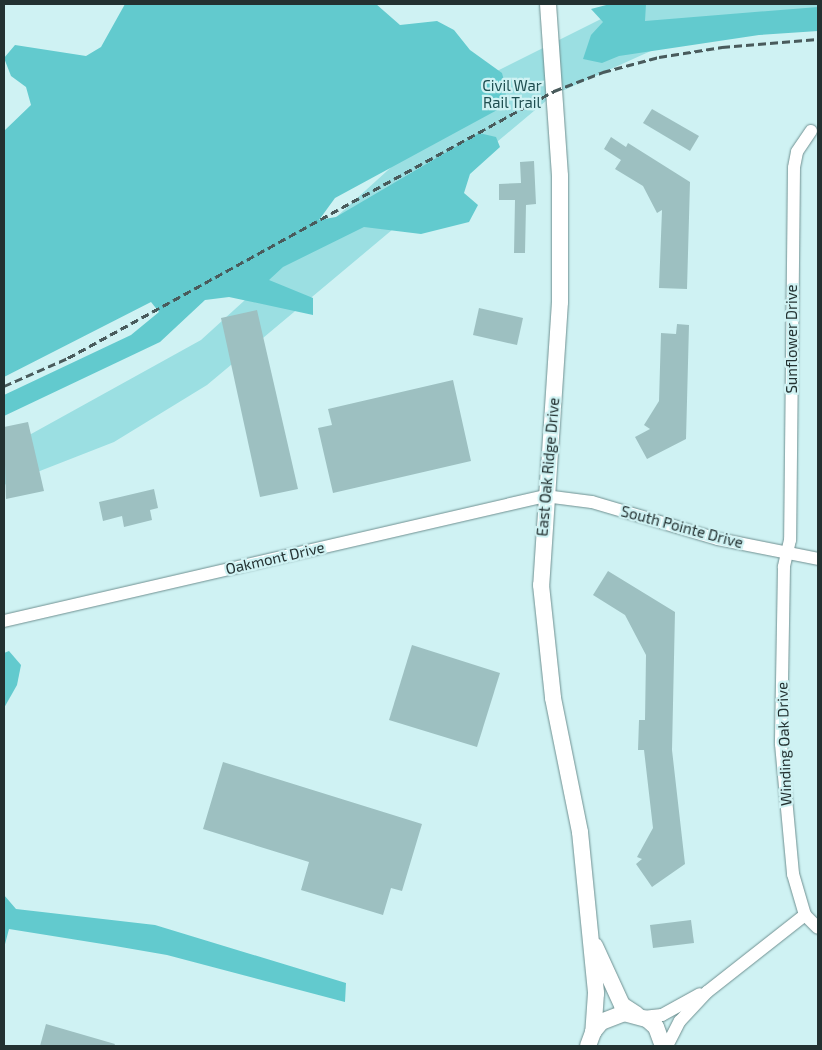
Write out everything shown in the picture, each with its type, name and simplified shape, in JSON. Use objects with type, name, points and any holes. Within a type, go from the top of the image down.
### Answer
[{"type":"main road","name":"East Oak Ridge Drive","points":[[548,4],[560,176],[560,302],[541,550],[543,624],[553,698],[580,832],[587,927],[596,993],[590,1039]]},
{"type":"main road","name":"East Oak Ridge Drive","points":[[587,927],[622,1006],[656,1027],[665,1046]]},
{"type":"main road","points":[[590,1039],[612,1015],[639,1015]]},
{"type":"street","name":"Sunflower Drive","points":[[787,553],[790,540],[794,168],[797,152],[811,130]]},
{"type":"street","name":"South Pointe Drive","points":[[545,496],[592,502],[718,539],[818,559]]},
{"type":"street","name":"Oakmont Drive","points":[[4,621],[545,496]]},
{"type":"street","name":"Winding Oak Drive","points":[[787,553],[784,577],[782,777],[793,874],[805,915],[818,928]]},
{"type":"street","points":[[665,1046],[680,1021],[707,992],[805,915]]},
{"type":"street","points":[[639,1015],[662,1015],[707,992]]},
{"type":"green space","name":"Civil War Rail Trail","points":[[631,4],[818,4],[818,25],[682,37],[553,95],[207,385],[114,442],[4,485],[4,449],[201,340],[497,71]]},
{"type":"shaded area","points":[[125,4],[376,4],[400,25],[437,21],[454,30],[470,50],[502,73],[507,92],[499,109],[335,198],[319,220],[336,217],[479,133],[496,137],[500,147],[470,174],[464,193],[478,205],[469,222],[421,234],[364,227],[283,267],[269,280],[313,298],[313,315],[229,297],[205,300],[160,342],[4,416],[4,395],[131,335],[159,312],[151,302],[4,377],[4,131],[31,105],[26,87],[11,76],[4,58],[15,45],[86,56],[101,47]]},
{"type":"shaded area","points":[[610,4],[646,4],[645,21],[818,7],[818,31],[759,35],[619,56],[602,63],[583,59],[591,35],[603,22],[591,9]]},
{"type":"shaded area","points":[[9,651],[21,665],[17,685],[4,708],[4,653]]},
{"type":"shaded area","points":[[4,895],[16,909],[155,925],[346,983],[345,1002],[167,955],[9,929],[4,948]]},
{"type":"building","points":[[652,109],[699,136],[690,151],[643,123]]},
{"type":"building","points":[[611,137],[626,147],[628,143],[690,182],[687,289],[659,288],[662,210],[657,213],[643,186],[615,169],[621,160],[604,149]]},
{"type":"building","points":[[534,161],[536,204],[526,205],[525,253],[514,253],[515,200],[499,200],[499,184],[521,183],[520,162]]},
{"type":"building","points":[[479,308],[523,318],[517,345],[473,335]]},
{"type":"building","points":[[257,310],[298,489],[260,497],[221,318]]},
{"type":"building","points":[[677,324],[689,325],[686,439],[647,459],[635,437],[650,429],[644,425],[659,401],[661,333],[676,334]]},
{"type":"building","points":[[453,380],[471,461],[333,493],[318,428],[332,425],[328,409]]},
{"type":"building","points":[[28,422],[44,491],[6,499],[4,427]]},
{"type":"building","points":[[154,489],[158,508],[150,510],[152,520],[124,527],[122,516],[103,521],[99,502]]},
{"type":"building","points":[[608,571],[675,612],[672,750],[685,864],[652,887],[636,864],[642,859],[637,857],[653,828],[644,750],[638,750],[639,720],[645,720],[646,655],[625,615],[593,595]]},
{"type":"building","points":[[412,645],[500,673],[477,747],[389,720]]},
{"type":"building","points":[[223,762],[422,824],[402,891],[391,888],[383,915],[301,890],[309,862],[203,829]]},
{"type":"building","points":[[691,920],[694,943],[653,948],[650,925]]},
{"type":"building","points":[[46,1024],[115,1044],[114,1046],[40,1046]]},
{"type":"railway","points":[[4,386],[68,358],[554,91],[603,72],[659,57],[722,47],[818,39]]}]
